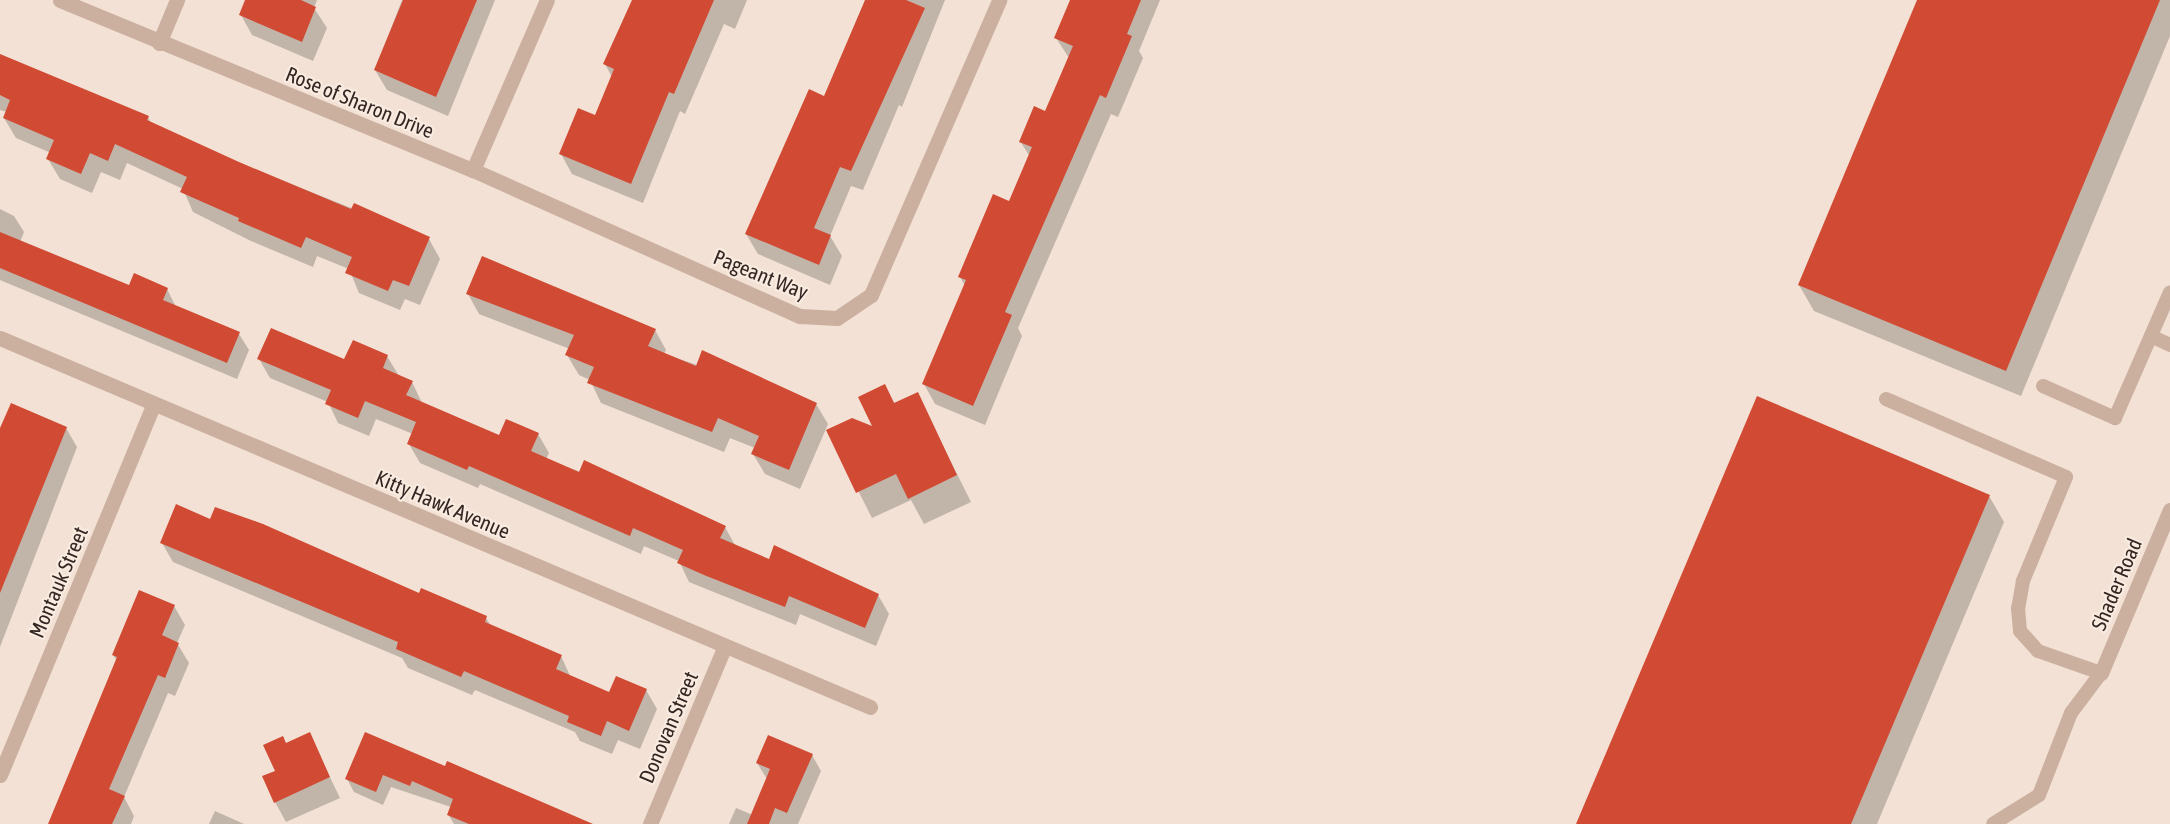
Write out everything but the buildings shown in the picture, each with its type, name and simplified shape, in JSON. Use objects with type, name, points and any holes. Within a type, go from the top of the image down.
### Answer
[{"type":"street","name":"Rose of Sharon Drive","points":[[60,0],[159,43],[473,170]]},
{"type":"street","points":[[159,43],[177,0]]},
{"type":"street","points":[[473,170],[547,0]]},
{"type":"street","name":"Pageant Way","points":[[473,170],[800,316],[837,318],[871,295],[999,0]]},
{"type":"street","name":"Kitty Hawk Avenue","points":[[0,338],[870,707]]},
{"type":"street","name":"Montauk Street","points":[[0,775],[154,404]]},
{"type":"street","name":"Shader Road","points":[[2102,673],[2170,510]]},
{"type":"street","name":"Donovan Street","points":[[650,824],[725,646]]},
{"type":"lane","points":[[2043,386],[2115,418],[2170,292]]},
{"type":"lane","points":[[2151,336],[2170,345]]},
{"type":"lane","points":[[1886,399],[2066,477],[2023,580],[2018,608],[2020,631],[2038,651],[2102,673],[2071,713],[2040,795],[1993,824]]}]
